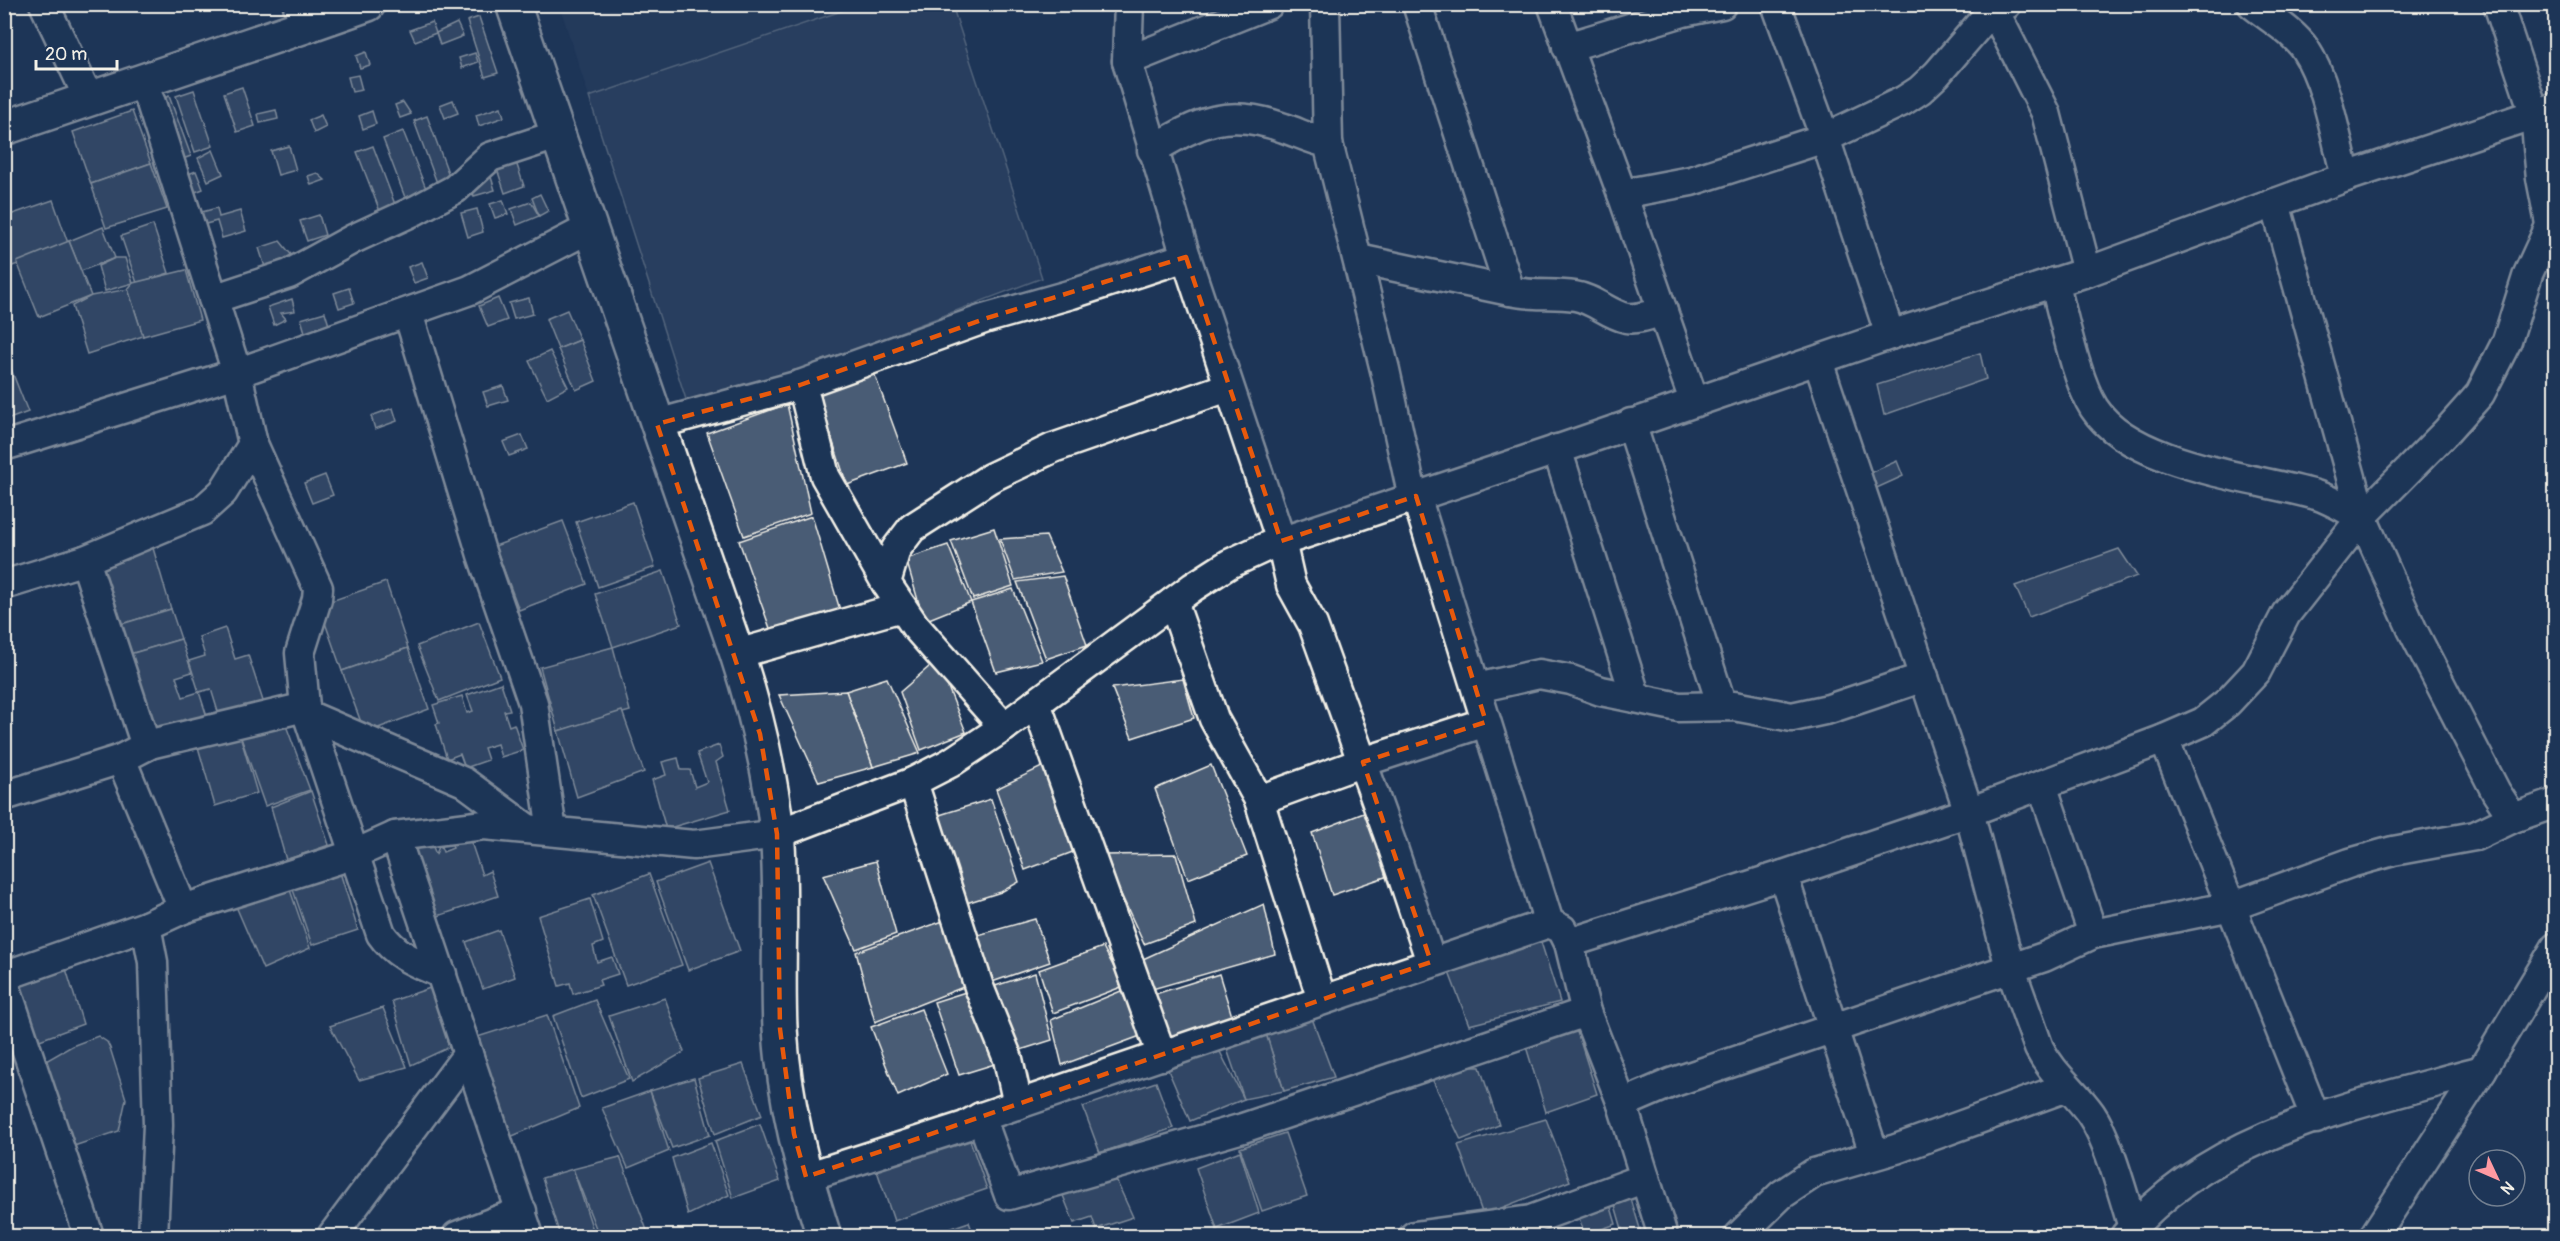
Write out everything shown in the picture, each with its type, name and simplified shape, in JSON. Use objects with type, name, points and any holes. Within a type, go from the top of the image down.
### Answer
[{"type":"main road","points":[[4,128],[141,82],[304,15],[368,4]]},
{"type":"main road","points":[[513,4],[556,135],[736,654],[760,734],[777,834],[780,1029],[794,1134],[823,1236]]},
{"type":"street","points":[[44,4],[89,99]]},
{"type":"street","points":[[1129,4],[1127,61],[1152,150],[1228,387],[1281,541],[1291,585],[1313,625],[1363,762],[1431,962]]},
{"type":"street","points":[[1127,61],[1269,4]]},
{"type":"street","points":[[1325,4],[1328,143],[1414,497],[1477,688],[1549,922],[1562,929],[1569,943],[1586,1012],[1622,1104],[1663,1236]]},
{"type":"street","points":[[1417,4],[1510,291]]},
{"type":"street","points":[[1552,4],[1622,194],[1694,401]]},
{"type":"street","points":[[1567,47],[1683,12],[1722,4]]},
{"type":"street","points":[[1776,4],[1825,138],[1890,334]]},
{"type":"street","points":[[2252,4],[2304,48],[2314,68],[2330,113],[2346,177]]},
{"type":"street","points":[[1569,943],[1783,875],[1970,812],[2164,739],[2203,722],[2228,702],[2256,672],[2286,614],[2362,517],[2447,431],[2480,394],[2506,341],[2528,274],[2553,238],[2541,178],[2546,111],[2498,4]]},
{"type":"street","points":[[1622,194],[1691,180],[1825,138],[1903,101],[1920,90],[1937,74],[1997,6],[2046,113],[2087,272]]},
{"type":"street","points":[[141,82],[151,103],[237,374],[253,444],[318,588],[317,599],[300,653],[307,711],[381,934],[391,948],[402,957],[442,974]]},
{"type":"street","points":[[4,976],[146,926],[183,909],[355,854],[395,836],[484,825],[694,845],[777,834],[913,782],[950,763],[1004,727],[1173,602],[1229,564],[1281,541],[1818,361],[1890,334],[2087,272],[2346,177],[2546,111]]},
{"type":"street","points":[[1152,150],[1194,126],[1226,118],[1257,120],[1285,128],[1309,139],[1328,143]]},
{"type":"street","points":[[213,299],[289,274],[353,239],[455,189],[490,157],[556,135]]},
{"type":"street","points":[[2275,203],[2362,517],[2412,629],[2496,792],[2513,818]]},
{"type":"street","points":[[4,446],[237,374],[470,290],[590,228]]},
{"type":"street","points":[[657,424],[800,385],[984,319],[1186,257]]},
{"type":"street","points":[[1358,259],[1522,294],[1575,296],[1592,300],[1626,318],[1663,311]]},
{"type":"street","points":[[2054,282],[2084,387],[2094,408],[2107,424],[2123,437],[2140,447],[2195,465],[2319,496],[2362,517]]},
{"type":"street","points":[[408,313],[482,555],[533,703],[541,772],[538,829]]},
{"type":"street","points":[[1818,361],[1970,812],[2010,967],[2039,1048],[2046,1061],[2091,1114],[2101,1131],[2129,1232],[2173,1190],[2217,1162],[2264,1137],[2316,1119],[2482,1070]]},
{"type":"street","points":[[800,385],[806,400],[825,476],[886,583],[902,607],[1004,727]]},
{"type":"street","points":[[886,583],[896,549],[912,528],[990,478],[1053,448],[1228,387]]},
{"type":"street","points":[[1631,423],[1722,706]]},
{"type":"street","points":[[4,585],[85,560],[202,511],[223,492],[253,444]]},
{"type":"street","points":[[1557,449],[1636,698]]},
{"type":"street","points":[[85,560],[146,746],[307,711],[464,782],[538,829]]},
{"type":"street","points":[[1173,602],[1214,719],[1259,800],[1322,1000]]},
{"type":"street","points":[[736,654],[902,607]]},
{"type":"street","points":[[1477,688],[1539,674],[1571,680],[1600,691],[1679,707],[1734,706],[1792,717],[1829,709],[1924,677]]},
{"type":"street","points":[[1036,703],[1162,1056]]},
{"type":"street","points":[[1259,800],[1363,762],[1486,722]]},
{"type":"street","points":[[2164,739],[2316,1119]]},
{"type":"street","points":[[4,796],[121,759],[150,744]]},
{"type":"street","points":[[121,759],[183,909]]},
{"type":"street","points":[[913,782],[979,987],[1008,1059],[1018,1105]]},
{"type":"street","points":[[2042,785],[2093,934]]},
{"type":"street","points":[[1622,1104],[1671,1083],[2044,957],[2093,934],[2232,906],[2350,863],[2394,851],[2475,836],[2513,818],[2556,803]]},
{"type":"street","points":[[395,836],[525,1224],[457,1236]]},
{"type":"street","points":[[1783,875],[1874,1154]]},
{"type":"street","points":[[807,1177],[965,1126],[981,1117],[1549,922]]},
{"type":"street","points":[[146,926],[153,962],[158,1125],[153,1236]]},
{"type":"street","points":[[2374,1236],[2482,1070],[2556,947]]},
{"type":"street","points":[[4,982],[89,1236]]},
{"type":"street","points":[[981,1117],[1009,1195],[1243,1128],[1586,1012]]},
{"type":"street","points":[[332,1236],[468,1054]]},
{"type":"street","points":[[1739,1236],[1781,1196],[1814,1173],[1988,1117],[2067,1087]]},
{"type":"street","points":[[1414,1236],[1531,1220],[1645,1178]]},
{"type":"highlighted area","points":[[1186,257],[1281,541],[1416,496],[1486,722],[1363,762],[1431,962],[806,1177],[794,1134],[780,1029],[777,834],[760,734],[657,424],[800,385],[984,319]]},
{"type":"shaded area","points":[[559,4],[859,5],[589,97]]},
{"type":"shaded area","points":[[859,5],[952,5],[1042,278],[690,412],[589,97]]},
{"type":"building","points":[[479,17],[498,73],[485,77],[467,21]]},
{"type":"building","points":[[432,22],[436,33],[415,41],[410,30]]},
{"type":"building","points":[[457,23],[463,36],[440,45],[436,33]]},
{"type":"building","points":[[366,52],[370,65],[360,68],[356,56]]},
{"type":"building","points":[[475,53],[478,62],[462,68],[459,58]]},
{"type":"building","points":[[358,75],[362,90],[352,92],[348,77]]},
{"type":"building","points":[[242,87],[255,126],[237,132],[224,93]]},
{"type":"building","points":[[194,90],[213,146],[195,152],[176,96]]},
{"type":"building","points":[[169,96],[191,156],[172,163],[151,103]]},
{"type":"building","points":[[453,100],[458,113],[445,118],[440,105]]},
{"type":"building","points":[[403,102],[411,114],[400,118],[395,105]]},
{"type":"building","points":[[501,107],[504,117],[479,126],[476,115]]},
{"type":"building","points":[[276,110],[278,119],[260,123],[258,114]]},
{"type":"building","points":[[132,111],[151,163],[91,184],[73,132]]},
{"type":"building","points":[[372,111],[376,124],[363,129],[359,116]]},
{"type":"building","points":[[321,115],[326,127],[314,133],[309,120]]},
{"type":"building","points":[[427,116],[450,178],[437,183],[414,121]]},
{"type":"building","points":[[403,131],[427,191],[406,200],[383,139]]},
{"type":"building","points":[[289,146],[296,170],[278,175],[271,151]]},
{"type":"building","points":[[373,146],[396,207],[381,214],[357,152]]},
{"type":"building","points":[[213,150],[223,174],[208,181],[198,158]]},
{"type":"building","points":[[515,159],[524,186],[505,193],[496,166]]},
{"type":"building","points":[[151,163],[167,209],[106,228],[91,184]]},
{"type":"building","points":[[487,164],[495,190],[474,196],[467,170]]},
{"type":"building","points":[[196,171],[203,189],[185,196],[178,178]]},
{"type":"building","points":[[317,173],[325,180],[311,185],[308,176]]},
{"type":"building","points":[[540,194],[548,211],[539,216],[532,198]]},
{"type":"building","points":[[53,200],[69,246],[4,269],[4,217]]},
{"type":"building","points":[[503,200],[508,214],[495,218],[490,204]]},
{"type":"building","points":[[531,202],[539,216],[517,225],[511,209]]},
{"type":"building","points":[[217,208],[219,217],[240,211],[246,231],[222,238],[217,221],[202,225],[198,213]]},
{"type":"building","points":[[477,209],[483,232],[468,237],[461,213]]},
{"type":"building","points":[[319,215],[325,235],[307,241],[300,221]]},
{"type":"building","points":[[153,225],[169,273],[137,283],[121,236]]},
{"type":"building","points":[[103,227],[115,258],[81,271],[69,241]]},
{"type":"building","points":[[69,241],[91,296],[39,317],[17,262]]},
{"type":"building","points":[[280,241],[294,258],[265,267],[259,248]]},
{"type":"building","points":[[115,258],[125,258],[133,283],[105,291],[98,266]]},
{"type":"building","points":[[422,262],[428,278],[414,283],[408,267]]},
{"type":"building","points":[[186,270],[200,320],[143,336],[128,289],[133,283]]},
{"type":"building","points":[[349,288],[354,303],[339,308],[334,293]]},
{"type":"building","points":[[128,289],[143,336],[87,354],[72,306],[91,296]]},
{"type":"building","points":[[498,298],[507,320],[488,327],[479,306]]},
{"type":"building","points":[[529,298],[533,314],[514,319],[509,303]]},
{"type":"building","points":[[292,299],[295,311],[281,313],[286,319],[274,325],[268,307]]},
{"type":"building","points":[[567,310],[580,340],[558,349],[546,319]]},
{"type":"building","points":[[325,312],[332,335],[308,342],[301,319]]},
{"type":"building","points":[[580,340],[596,381],[576,390],[558,349]]},
{"type":"building","points":[[550,351],[568,387],[547,398],[529,361]]},
{"type":"building","points":[[1980,353],[1986,379],[1884,415],[1877,385]]},
{"type":"building","points":[[9,364],[28,412],[4,421],[4,365]]},
{"type":"building","points":[[873,370],[907,463],[847,485],[816,390]]},
{"type":"building","points":[[503,386],[508,400],[488,406],[483,392]]},
{"type":"building","points":[[787,404],[811,513],[744,536],[707,433]]},
{"type":"building","points":[[393,408],[397,421],[375,429],[371,416]]},
{"type":"building","points":[[522,435],[528,449],[509,456],[503,442]]},
{"type":"building","points":[[1897,461],[1903,476],[1868,492],[1863,476]]},
{"type":"building","points":[[325,475],[333,495],[312,503],[304,483]]},
{"type":"building","points":[[633,502],[655,567],[598,587],[576,522]]},
{"type":"building","points":[[812,516],[840,610],[772,634],[739,541]]},
{"type":"building","points":[[563,521],[587,584],[519,610],[495,546]]},
{"type":"building","points":[[994,528],[1013,586],[973,599],[951,541]]},
{"type":"building","points":[[1046,536],[1062,572],[1015,580],[1000,539]]},
{"type":"building","points":[[948,545],[971,602],[924,621],[906,559]]},
{"type":"building","points":[[153,548],[171,609],[115,626],[96,565]]},
{"type":"building","points":[[2119,549],[2137,576],[2029,617],[2015,586]]},
{"type":"building","points":[[663,571],[681,624],[613,647],[595,594]]},
{"type":"building","points":[[1063,576],[1087,645],[1046,659],[1017,582]]},
{"type":"building","points":[[386,582],[408,648],[342,671],[323,617],[331,601]]},
{"type":"building","points":[[1013,589],[1042,661],[996,672],[971,602]]},
{"type":"building","points":[[171,609],[181,639],[123,656],[115,626]]},
{"type":"building","points":[[479,622],[500,677],[439,701],[417,646]]},
{"type":"building","points":[[225,628],[235,659],[248,655],[263,701],[219,715],[211,689],[199,692],[189,661],[205,656],[199,637]]},
{"type":"building","points":[[181,639],[192,672],[176,677],[183,697],[199,692],[210,726],[198,729],[194,718],[182,722],[150,744],[123,656]]},
{"type":"building","points":[[613,647],[630,711],[558,731],[540,667]]},
{"type":"building","points":[[408,648],[429,709],[365,733],[342,671]]},
{"type":"building","points":[[937,660],[966,732],[921,750],[900,692]]},
{"type":"building","points":[[887,678],[920,753],[873,767],[846,691]]},
{"type":"building","points":[[1183,679],[1194,718],[1132,738],[1112,688]]},
{"type":"building","points":[[501,683],[510,710],[504,711],[509,726],[514,724],[523,750],[501,757],[497,744],[484,748],[488,760],[465,768],[460,754],[447,759],[436,724],[439,723],[433,705],[462,696],[467,713],[473,711],[467,695]]},
{"type":"building","points":[[846,691],[873,767],[819,782],[779,695]]},
{"type":"building","points":[[622,711],[644,772],[577,797],[558,731]]},
{"type":"building","points":[[284,720],[310,790],[265,806],[240,735]]},
{"type":"building","points":[[240,735],[257,793],[215,806],[198,747]]},
{"type":"building","points":[[719,745],[723,757],[716,762],[730,810],[666,829],[652,780],[666,775],[662,762],[678,758],[681,770],[690,770],[695,787],[707,782],[697,753]]},
{"type":"building","points":[[1050,763],[1078,850],[1025,870],[996,789]]},
{"type":"building","points":[[1211,765],[1247,856],[1188,879],[1155,789]]},
{"type":"building","points":[[311,791],[329,845],[286,860],[271,807]]},
{"type":"building","points":[[991,799],[1019,882],[1001,892],[960,905],[933,817]]},
{"type":"building","points":[[1369,811],[1394,874],[1332,895],[1312,833]]},
{"type":"building","points":[[469,836],[482,875],[490,871],[498,896],[435,917],[406,852],[432,845],[436,854],[440,844],[443,852],[453,848],[451,841]]},
{"type":"building","points":[[1176,854],[1196,925],[1144,944],[1103,855]]},
{"type":"building","points":[[876,861],[896,934],[856,949],[823,875]]},
{"type":"building","points":[[708,863],[740,951],[688,970],[656,882]]},
{"type":"building","points":[[338,866],[358,930],[312,945],[291,884]]},
{"type":"building","points":[[649,874],[682,965],[626,985],[593,895]]},
{"type":"building","points":[[288,884],[310,948],[263,969],[235,904]]},
{"type":"building","points":[[590,899],[603,942],[593,946],[597,962],[612,957],[618,974],[599,980],[601,985],[573,994],[570,983],[559,986],[538,916]]},
{"type":"building","points":[[1264,904],[1275,954],[1152,989],[1149,996],[1143,959]]},
{"type":"building","points":[[1035,919],[1050,962],[992,982],[978,935]]},
{"type":"building","points":[[946,920],[971,984],[875,1022],[856,952]]},
{"type":"building","points":[[499,930],[515,977],[483,989],[466,942]]},
{"type":"building","points":[[1540,939],[1560,1002],[1469,1025],[1447,967]]},
{"type":"building","points":[[1103,947],[1124,986],[1053,1013],[1039,970]]},
{"type":"building","points":[[63,959],[83,1024],[37,1041],[14,981]]},
{"type":"building","points":[[1035,973],[1052,1040],[1014,1052],[992,987]]},
{"type":"building","points":[[1219,974],[1232,1016],[1166,1042],[1149,996]]},
{"type":"building","points":[[433,987],[456,1044],[411,1065],[392,1001]]},
{"type":"building","points":[[972,990],[998,1063],[959,1075],[934,1002]]},
{"type":"building","points":[[1121,991],[1143,1035],[1062,1065],[1051,1020]]},
{"type":"building","points":[[665,998],[684,1052],[632,1082],[609,1016]]},
{"type":"building","points":[[595,1000],[629,1079],[581,1098],[553,1016]]},
{"type":"building","points":[[1307,1005],[1334,1077],[1284,1091],[1262,1021]]},
{"type":"building","points":[[383,1008],[407,1067],[359,1080],[330,1026]]},
{"type":"building","points":[[921,1009],[947,1074],[898,1096],[871,1027]]},
{"type":"building","points":[[547,1015],[579,1108],[503,1140],[471,1039]]},
{"type":"building","points":[[1262,1021],[1284,1091],[1244,1099],[1227,1049]]},
{"type":"building","points":[[1576,1028],[1597,1094],[1546,1112],[1524,1040]]},
{"type":"building","points":[[98,1036],[107,1042],[110,1048],[126,1099],[119,1131],[71,1147],[44,1062],[72,1046]]},
{"type":"building","points":[[1213,1038],[1244,1099],[1190,1121],[1162,1056]]},
{"type":"building","points":[[743,1064],[762,1115],[715,1134],[698,1078]]},
{"type":"building","points":[[1426,1066],[1480,1067],[1499,1125],[1461,1140]]},
{"type":"building","points":[[694,1078],[710,1135],[672,1148],[650,1091]]},
{"type":"building","points":[[1156,1082],[1173,1128],[1100,1153],[1083,1107]]},
{"type":"building","points":[[650,1091],[669,1151],[628,1168],[602,1108]]},
{"type":"building","points":[[1546,1119],[1570,1181],[1483,1215],[1458,1145]]},
{"type":"building","points":[[760,1124],[780,1181],[733,1198],[715,1141]]},
{"type":"building","points":[[965,1126],[987,1189],[894,1221],[873,1159]]},
{"type":"building","points":[[1285,1133],[1307,1196],[1262,1211],[1240,1148]]},
{"type":"building","points":[[711,1143],[729,1195],[688,1215],[672,1158]]},
{"type":"building","points":[[1240,1151],[1259,1213],[1217,1229],[1196,1168]]},
{"type":"building","points":[[620,1157],[649,1236],[599,1236],[573,1169]]},
{"type":"building","points":[[573,1169],[595,1236],[560,1236],[542,1178]]},
{"type":"building","points":[[1112,1171],[1133,1217],[1096,1229],[1092,1217],[1074,1223],[1060,1188]]},
{"type":"building","points":[[1631,1199],[1641,1232],[1624,1236],[1615,1205]]},
{"type":"building","points":[[1610,1204],[1616,1224],[1585,1235],[1578,1215]]},
{"type":"building","points":[[969,1222],[974,1236],[927,1236]]}]
